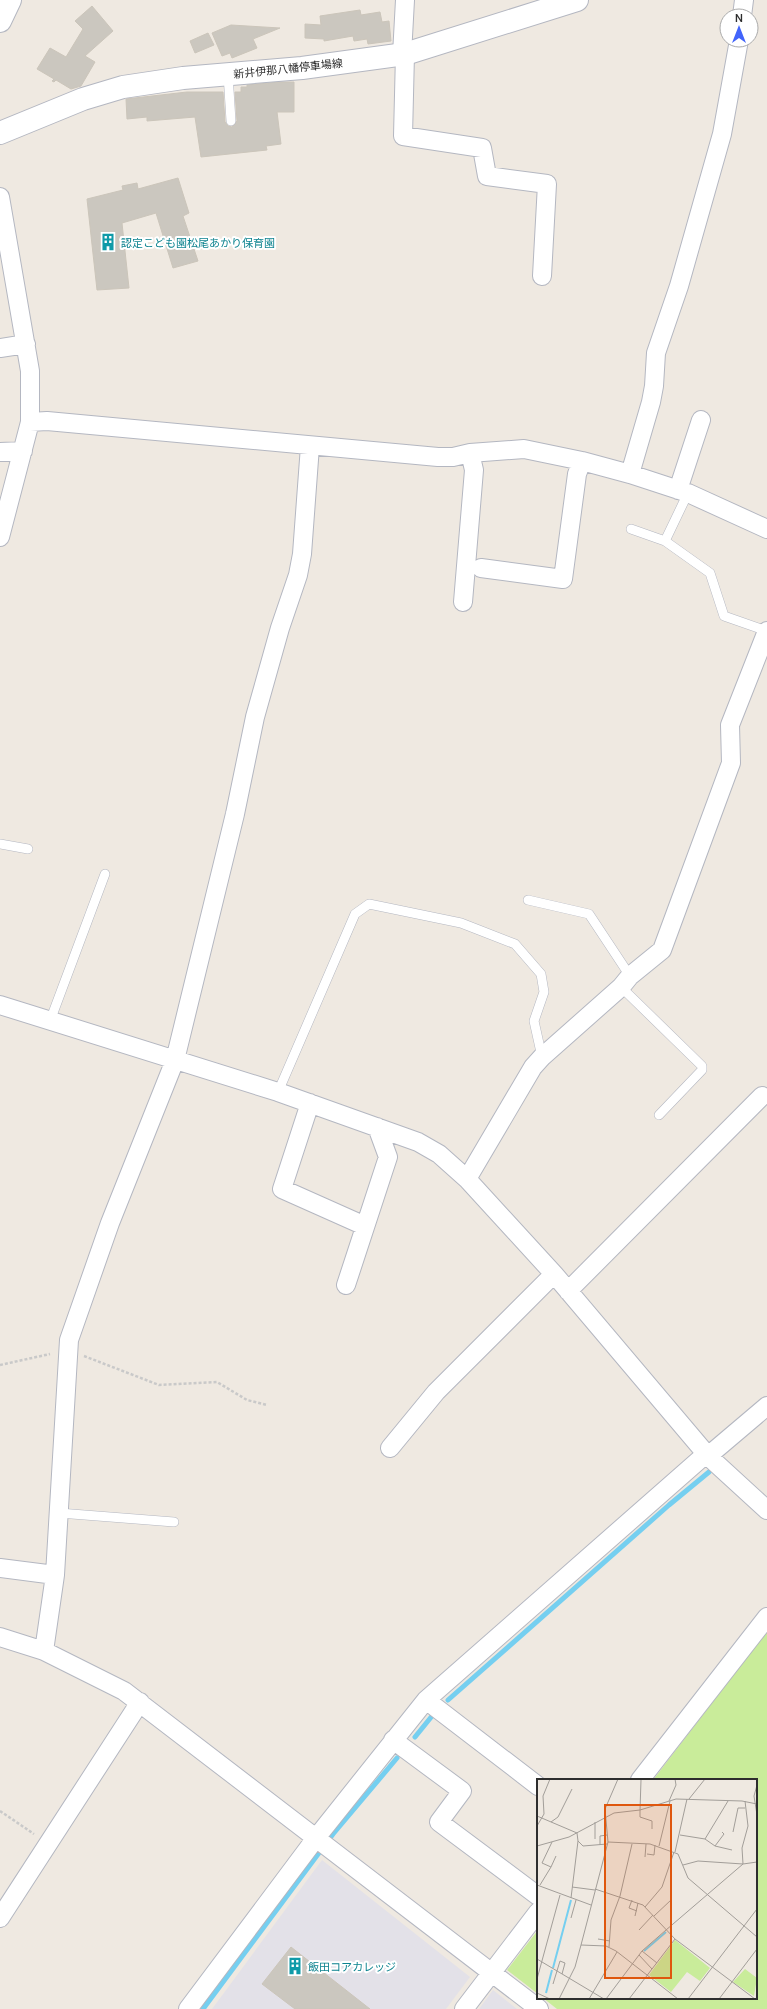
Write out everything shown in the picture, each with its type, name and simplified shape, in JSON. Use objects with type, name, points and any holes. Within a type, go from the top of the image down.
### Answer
[{"type":"main road","points":[[0,21],[10,0]]},
{"type":"main road","name":"新井伊那八幡停車場線","points":[[0,133],[88,97],[143,82],[302,68],[404,55],[577,0]]},
{"type":"street","points":[[406,0],[403,136],[482,148],[487,176],[547,184],[542,276]]},
{"type":"street","points":[[630,474],[651,402],[654,386],[656,353],[680,286],[722,134],[738,48]]},
{"type":"street","points":[[0,197],[30,371],[30,422],[0,537]]},
{"type":"street","points":[[0,348],[26,344]]},
{"type":"street","points":[[683,492],[701,420]]},
{"type":"street","points":[[30,422],[47,421],[438,457],[453,457],[470,453],[524,450],[582,461],[630,474],[683,492],[767,529]]},
{"type":"street","points":[[44,1651],[55,1575],[69,1340],[110,1223],[175,1060],[235,814],[255,717],[280,628],[298,575],[302,554],[310,446]]},
{"type":"street","points":[[0,452],[23,451]]},
{"type":"street","points":[[463,602],[474,470],[470,453]]},
{"type":"street","points":[[481,568],[563,579],[577,474],[582,461]]},
{"type":"street","points":[[467,1179],[533,1067],[625,981],[662,950],[731,763],[730,725],[767,631]]},
{"type":"street","points":[[0,1005],[278,1092],[418,1142],[438,1154],[467,1179],[554,1274],[707,1455],[767,1510]]},
{"type":"street","points":[[568,1291],[762,1096]]},
{"type":"street","points":[[310,1103],[282,1189],[366,1226]]},
{"type":"street","points":[[346,1285],[388,1157],[377,1127]]},
{"type":"street","points":[[390,1448],[436,1392],[554,1274]]},
{"type":"street","points":[[188,2009],[322,1843],[393,1740],[426,1700],[707,1455],[767,1406]]},
{"type":"street","points":[[0,1568],[55,1575]]},
{"type":"street","points":[[641,1779],[767,1617]]},
{"type":"street","points":[[0,1638],[44,1651],[124,1691],[140,1702],[539,2009]]},
{"type":"street","points":[[426,1700],[537,1785]]},
{"type":"street","points":[[0,1918],[140,1702]]},
{"type":"street","points":[[393,1740],[462,1792],[439,1822],[537,1895]]},
{"type":"street","points":[[464,2009],[537,1913]]},
{"type":"lane","points":[[228,74],[231,121]]},
{"type":"lane","points":[[665,541],[683,492]]},
{"type":"lane","points":[[631,528],[665,541],[710,573],[724,616],[767,631]]},
{"type":"lane","points":[[0,844],[28,849]]},
{"type":"lane","points":[[50,1021],[105,874]]},
{"type":"lane","points":[[528,900],[589,914],[625,981],[702,1066],[702,1070],[659,1116]]},
{"type":"lane","points":[[278,1092],[356,914],[369,904],[461,923],[515,944],[541,974],[544,992],[534,1021],[542,1057]]},
{"type":"lane","points":[[59,1512],[174,1522]]},
{"type":"path","points":[[0,1365],[69,1350],[159,1385],[217,1382],[247,1400],[267,1405]]},
{"type":"path","points":[[0,1810],[48,1844]]},
{"type":"shaded area","points":[[322,1860],[470,1977],[446,2009],[212,2009]]},
{"type":"shaded area","points":[[493,1990],[517,2009],[479,2009]]},
{"type":"green space","points":[[767,1631],[767,2009],[557,2009],[544,1999],[757,1999],[757,1779],[654,1779]]},
{"type":"green space","points":[[537,1931],[537,1993],[507,1970]]},
{"type":"building","points":[[92,6],[113,31],[85,56],[95,62],[81,86],[71,89],[56,80],[54,82],[52,81],[54,79],[37,69],[50,48],[66,57],[83,29],[75,21]]},
{"type":"building","points":[[360,10],[361,15],[380,12],[382,22],[389,21],[391,41],[368,44],[367,39],[354,41],[353,36],[324,41],[324,39],[305,38],[305,24],[321,25],[320,16]]},
{"type":"building","points":[[231,25],[280,28],[253,39],[257,48],[232,58],[230,53],[222,56],[212,33]]},
{"type":"building","points":[[208,33],[214,45],[195,53],[190,41]]},
{"type":"building","points":[[294,82],[294,112],[277,112],[281,144],[266,146],[267,150],[201,157],[195,117],[147,121],[147,117],[127,119],[126,99],[187,92],[223,92],[225,122],[228,126],[232,127],[237,121],[235,92],[241,92],[241,87],[247,87],[247,85]]},
{"type":"building","name":"認定こども園松尾あかり保育園","points":[[178,178],[189,213],[183,216],[198,261],[173,268],[156,213],[122,223],[129,288],[97,290],[87,199],[123,190],[122,186],[137,183],[138,189]]},
{"type":"building","name":"飯田コアカレッジ","points":[[291,1947],[370,2009],[295,2009],[262,1984]]},
{"type":"waterway","points":[[448,1700],[669,1505],[709,1472]]},
{"type":"waterway","points":[[415,1737],[432,1716]]},
{"type":"waterway","points":[[203,2009],[333,1834],[397,1758]]},
{"type":"place","name":"認定こども園松尾あかり保育園","points":[[108,242]]},
{"type":"place","name":"飯田コアカレッジ","points":[[295,1966]]}]
